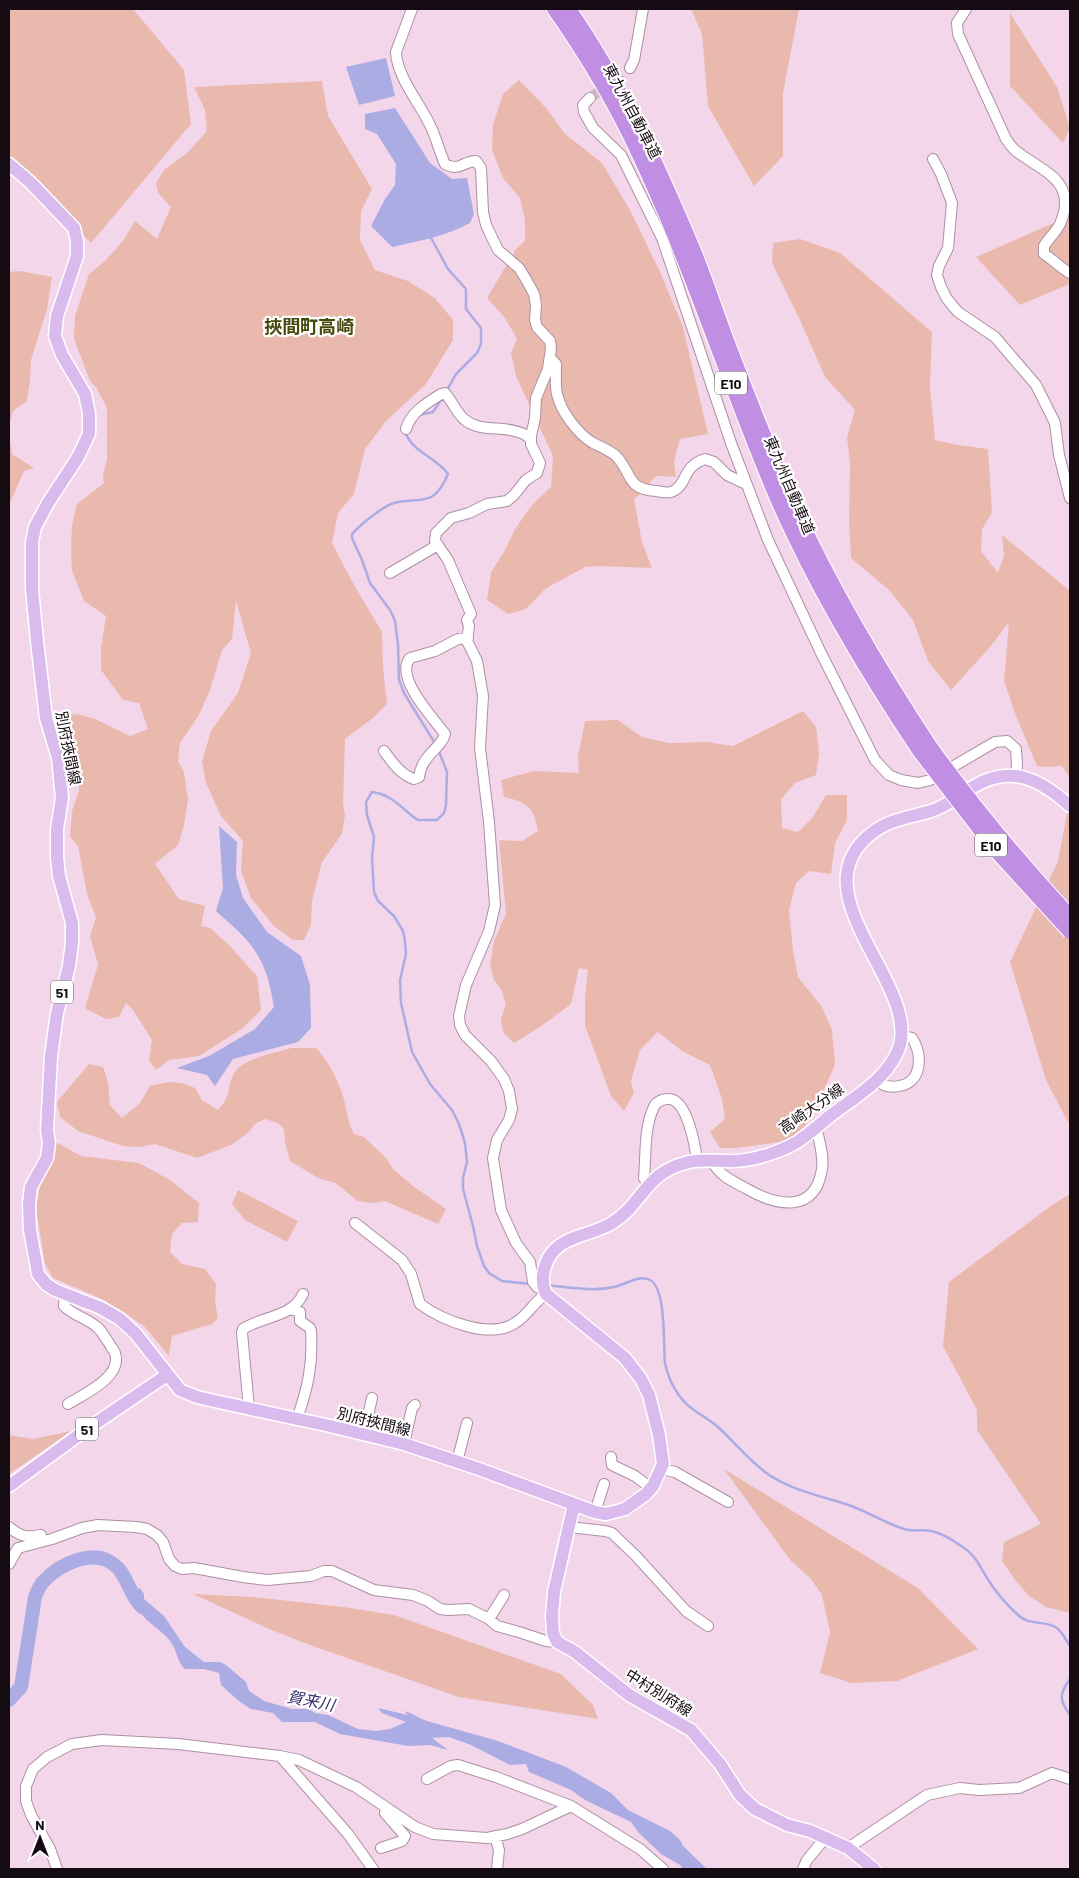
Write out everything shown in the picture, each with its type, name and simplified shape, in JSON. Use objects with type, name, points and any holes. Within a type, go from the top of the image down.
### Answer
[{"type":"highway","name":"東九州自動車道","points":[[554,9],[599,80],[630,136],[660,200],[684,258],[753,440],[800,548],[856,652],[997,852],[1070,932]]},
{"type":"highway","name":"東九州自動車道","points":[[569,9],[611,76],[641,132],[671,196],[695,253],[760,425],[809,540],[839,599],[925,749],[1004,843],[1070,916]]},
{"type":"main road","name":"別府挾間線","points":[[9,164],[31,183],[74,228],[77,256],[57,316],[55,336],[62,355],[85,394],[89,413],[88,434],[78,457],[35,527],[32,542],[32,589],[36,641],[46,718],[58,758],[62,798],[57,829],[57,857],[59,876],[72,924],[69,966],[57,1014],[51,1056],[47,1130],[50,1143],[48,1158],[31,1187],[29,1204],[30,1230],[38,1274],[46,1284],[65,1294],[101,1308],[120,1319],[136,1334],[180,1390],[197,1397],[404,1444],[574,1504]]},
{"type":"main road","name":"高崎大分線","points":[[545,1291],[545,1267],[552,1254],[564,1242],[595,1232],[613,1223],[624,1213],[648,1184],[662,1172],[697,1160],[738,1161],[761,1156],[797,1142],[876,1080],[894,1060],[900,1045],[901,1036],[900,1020],[896,1006],[855,919],[848,899],[849,868],[854,852],[868,836],[887,823],[932,811],[982,782],[999,777],[1016,776],[1042,784],[1054,791],[1070,806]]},
{"type":"main road","points":[[545,1291],[625,1358],[641,1379],[649,1395],[663,1464],[651,1488],[632,1505],[624,1509],[606,1514],[574,1504],[554,1592],[553,1633],[557,1642]]},
{"type":"main road","name":"51","points":[[9,1486],[87,1429],[168,1375]]},
{"type":"main road","name":"中村別府線","points":[[557,1642],[575,1652],[629,1694],[691,1730],[720,1764],[740,1795],[755,1809],[787,1825],[826,1837],[848,1848],[874,1869]]},
{"type":"street","points":[[355,1223],[402,1260],[411,1274],[420,1304],[447,1320],[476,1328],[500,1329],[508,1327],[520,1319],[545,1291],[537,1287],[533,1282],[530,1262],[516,1243],[501,1210],[493,1158],[497,1140],[509,1120],[512,1109],[509,1091],[504,1079],[491,1061],[465,1035],[460,1025],[459,1016],[466,985],[489,931],[495,905],[489,822],[480,748],[483,696],[477,661],[468,641],[469,626],[466,620],[471,614],[448,560],[435,541],[436,533],[451,518],[469,513],[487,504],[507,501],[526,480],[537,473],[540,463],[531,440],[536,398],[548,369],[550,341],[537,327],[534,294],[519,268],[498,250],[486,225],[481,168],[476,162],[472,161],[461,167],[451,168],[445,164],[429,122],[407,86],[396,58],[396,52],[412,9]]},
{"type":"street","points":[[630,68],[634,60],[643,9]]},
{"type":"street","points":[[966,9],[957,23],[958,34],[1006,139],[1015,150],[1050,171],[1065,191],[1065,213],[1060,224],[1044,246],[1044,254],[1060,268],[1070,273]]},
{"type":"street","points":[[590,98],[583,104],[584,112],[593,128],[621,155],[662,238],[746,484],[768,540],[821,653],[876,760],[889,775],[901,780],[918,783],[930,780],[995,742],[1007,741],[1016,749],[1016,776]]},
{"type":"street","points":[[932,159],[941,174],[952,203],[948,248],[938,266],[937,275],[941,287],[958,312],[994,337],[1036,386],[1055,423],[1059,455],[1070,498]]},
{"type":"street","points":[[550,358],[556,364],[557,395],[569,420],[584,436],[617,457],[636,486],[643,490],[670,492],[682,483],[688,469],[696,462],[705,458],[714,462],[727,475],[746,484]]},
{"type":"street","points":[[406,429],[414,414],[441,394],[448,397],[464,419],[470,423],[516,431],[531,440]]},
{"type":"street","points":[[390,572],[438,545]]},
{"type":"street","points":[[384,751],[397,768],[406,775],[414,780],[419,777],[430,752],[443,740],[445,734],[408,683],[406,665],[410,658],[435,651],[458,639],[468,638]]},
{"type":"street","points":[[876,1080],[889,1087],[908,1084],[914,1079],[918,1071],[918,1053],[912,1038],[901,1036]]},
{"type":"street","points":[[648,1184],[644,1178],[648,1123],[653,1108],[657,1102],[663,1099],[673,1099],[680,1104],[693,1140],[697,1160]]},
{"type":"street","points":[[712,1161],[719,1173],[761,1197],[786,1203],[802,1200],[814,1191],[822,1169],[821,1146],[816,1127]]},
{"type":"street","points":[[65,1294],[64,1306],[98,1328],[115,1353],[116,1364],[112,1374],[105,1380],[68,1404]]},
{"type":"street","points":[[249,1408],[243,1329],[290,1309],[296,1304],[302,1294]]},
{"type":"street","points":[[290,1309],[300,1312],[300,1321],[310,1328],[311,1331],[311,1371],[297,1419]]},
{"type":"street","points":[[364,1434],[372,1398]]},
{"type":"street","points":[[404,1444],[412,1408],[415,1405]]},
{"type":"street","points":[[457,1462],[467,1423]]},
{"type":"street","points":[[611,1457],[612,1465],[635,1476],[651,1488]]},
{"type":"street","points":[[661,1469],[675,1472],[728,1502]]},
{"type":"street","points":[[595,1512],[604,1484]]},
{"type":"street","points":[[9,1564],[18,1548],[52,1539],[82,1528],[98,1526],[147,1529],[157,1535],[163,1542],[168,1559],[175,1566],[182,1569],[194,1568],[243,1578],[267,1580],[311,1576],[324,1571],[332,1571],[374,1590],[413,1595],[428,1601],[440,1609],[469,1609],[489,1619],[497,1626],[546,1641],[557,1642]]},
{"type":"street","points":[[9,1527],[16,1534],[26,1537],[50,1533],[66,1533]]},
{"type":"street","points":[[569,1527],[612,1533],[686,1611],[708,1626]]},
{"type":"street","points":[[489,1619],[504,1595]]},
{"type":"street","points":[[56,1869],[50,1849],[31,1815],[26,1801],[26,1786],[33,1769],[47,1757],[72,1744],[102,1740],[178,1744],[299,1760],[356,1787],[415,1828],[433,1834],[487,1838],[522,1829],[571,1806]]},
{"type":"street","points":[[280,1756],[348,1834],[373,1869]]},
{"type":"street","points":[[427,1779],[458,1764],[496,1777],[571,1806],[640,1849],[663,1869]]},
{"type":"street","points":[[848,1848],[927,1794],[960,1788],[979,1790],[1019,1788],[1052,1773],[1070,1779]]},
{"type":"street","points":[[382,1848],[402,1841],[404,1836],[385,1813],[387,1808]]},
{"type":"street","points":[[495,1836],[499,1850],[497,1869]]},
{"type":"street","points":[[803,1869],[826,1837]]},
{"type":"shaded area","points":[[9,9],[133,9],[184,70],[191,124],[91,243],[9,165]]},
{"type":"shaded area","points":[[691,9],[799,9],[783,93],[783,156],[754,186],[708,106],[702,34]]},
{"type":"shaded area","points":[[1010,13],[1057,87],[1070,128],[1063,143],[1010,86]]},
{"type":"shaded area","points":[[519,80],[548,110],[564,133],[602,163],[630,210],[660,272],[683,327],[708,434],[680,439],[674,461],[676,477],[656,476],[634,500],[642,542],[652,568],[585,567],[545,589],[526,609],[508,614],[487,600],[491,572],[504,552],[515,529],[532,505],[551,487],[553,456],[516,376],[511,353],[517,339],[505,318],[487,298],[516,249],[525,241],[525,220],[520,198],[503,178],[492,150],[493,125],[503,94]]},
{"type":"shaded area","points":[[322,81],[328,116],[372,189],[361,211],[360,240],[375,270],[408,281],[435,298],[453,320],[453,340],[426,384],[386,421],[365,449],[354,494],[338,513],[332,543],[382,632],[387,704],[373,718],[345,739],[343,803],[345,815],[342,834],[322,862],[312,901],[311,925],[304,940],[293,940],[274,926],[251,898],[241,871],[243,841],[221,816],[206,783],[202,761],[211,731],[238,693],[251,653],[236,601],[232,639],[222,650],[210,690],[199,715],[180,743],[178,761],[184,772],[188,799],[184,825],[178,845],[155,864],[179,899],[205,906],[201,926],[210,928],[228,944],[257,976],[261,1010],[243,1028],[199,1056],[169,1060],[156,1070],[149,1061],[152,1040],[133,1010],[126,1003],[119,1017],[106,1019],[85,1008],[98,965],[90,936],[96,918],[87,894],[78,846],[70,837],[72,811],[79,791],[78,769],[65,716],[77,714],[95,719],[130,736],[148,729],[139,703],[123,700],[101,670],[101,648],[106,616],[84,601],[72,571],[72,525],[77,504],[104,483],[103,475],[107,459],[107,408],[96,387],[90,381],[74,339],[75,316],[89,274],[106,260],[123,241],[135,221],[157,239],[171,207],[158,193],[156,183],[164,170],[187,153],[207,131],[205,110],[194,87]]},
{"type":"shaded area","points":[[1070,216],[1070,284],[1020,305],[976,257]]},
{"type":"shaded area","points":[[800,239],[840,253],[932,332],[930,387],[935,440],[988,449],[992,513],[982,529],[981,551],[998,573],[1004,555],[1002,535],[1070,591],[1070,778],[1062,766],[1037,766],[1016,716],[1004,681],[1009,622],[991,646],[951,690],[928,661],[913,620],[889,590],[851,558],[849,523],[850,465],[847,437],[855,410],[825,377],[772,263],[773,243]]},
{"type":"shaded area","points":[[20,271],[52,277],[47,309],[31,360],[27,401],[13,411],[9,425],[9,272]]},
{"type":"shaded area","points":[[9,434],[12,454],[34,468],[24,471],[9,505]]},
{"type":"shaded area","points":[[803,711],[816,727],[819,753],[816,775],[795,783],[781,799],[782,828],[798,832],[813,817],[826,795],[847,795],[847,820],[835,843],[831,874],[809,871],[796,883],[789,910],[798,977],[822,1007],[832,1030],[835,1065],[805,1126],[787,1141],[736,1148],[720,1148],[710,1132],[725,1119],[722,1099],[710,1065],[682,1051],[658,1032],[640,1050],[631,1081],[634,1093],[624,1111],[611,1096],[585,1026],[588,970],[579,968],[571,1004],[540,1027],[514,1043],[503,1032],[501,1019],[506,1005],[502,991],[494,980],[490,965],[494,941],[506,914],[499,840],[522,841],[538,831],[532,811],[528,807],[518,801],[504,797],[501,780],[534,771],[579,773],[578,757],[585,721],[618,720],[642,737],[670,743],[707,742],[733,746]]},
{"type":"shaded area","points":[[1070,798],[1070,1126],[1046,1080],[1010,962],[1058,861]]},
{"type":"shaded area","points":[[291,1048],[316,1048],[321,1053],[338,1083],[354,1134],[364,1137],[386,1158],[393,1169],[413,1186],[446,1209],[438,1224],[385,1201],[374,1203],[358,1201],[335,1183],[318,1178],[290,1161],[284,1129],[278,1123],[265,1119],[255,1124],[248,1133],[231,1145],[197,1158],[155,1144],[140,1147],[123,1146],[78,1131],[60,1117],[57,1102],[89,1064],[103,1067],[108,1082],[110,1105],[122,1118],[140,1103],[150,1086],[169,1082],[182,1083],[195,1088],[202,1100],[218,1110],[226,1100],[232,1077],[239,1067],[252,1060]]},
{"type":"shaded area","points":[[56,1142],[81,1156],[139,1163],[170,1180],[199,1203],[198,1222],[182,1223],[172,1234],[170,1252],[182,1264],[205,1269],[216,1284],[215,1302],[218,1318],[212,1324],[172,1336],[169,1356],[144,1326],[102,1299],[53,1278],[45,1264],[36,1208],[40,1185],[52,1161]]},
{"type":"shaded area","points":[[238,1190],[298,1221],[287,1242],[245,1220],[232,1204]]},
{"type":"shaded area","points":[[1070,1194],[1070,1613],[1046,1607],[1029,1596],[1002,1561],[1004,1542],[1041,1524],[977,1430],[977,1410],[943,1346],[949,1282],[1052,1205]]},
{"type":"shaded area","points":[[71,1431],[9,1474],[9,1435],[33,1439]]},
{"type":"shaded area","points":[[724,1469],[918,1588],[978,1649],[897,1681],[851,1683],[820,1673],[830,1632],[822,1595],[811,1579],[791,1561]]},
{"type":"shaded area","points":[[193,1594],[253,1597],[394,1615],[561,1674],[593,1705],[598,1719],[459,1697],[310,1645],[269,1629]]},
{"type":"water","points":[[386,58],[395,96],[359,105],[346,67]]},
{"type":"water","points":[[395,108],[430,163],[452,179],[467,178],[474,214],[470,223],[451,231],[432,238],[392,247],[371,226],[385,199],[395,185],[396,164],[377,134],[365,129],[365,114]]},
{"type":"water","points":[[219,826],[237,842],[236,875],[243,898],[267,932],[301,956],[310,985],[311,1028],[298,1042],[233,1059],[215,1086],[207,1075],[177,1068],[209,1056],[255,1029],[274,1007],[266,973],[257,954],[244,937],[216,911],[223,888]]},
{"type":"water","points":[[140,1588],[144,1594],[144,1599],[164,1616],[185,1647],[204,1662],[220,1662],[226,1665],[246,1682],[249,1691],[264,1701],[292,1709],[309,1709],[315,1713],[328,1715],[358,1729],[376,1731],[390,1729],[406,1722],[382,1713],[378,1708],[408,1715],[404,1711],[427,1721],[498,1741],[566,1767],[611,1793],[628,1810],[670,1831],[707,1869],[683,1869],[680,1865],[661,1854],[638,1832],[631,1822],[585,1800],[571,1790],[529,1772],[526,1764],[510,1765],[471,1745],[449,1737],[432,1738],[448,1750],[430,1745],[408,1746],[340,1734],[315,1722],[282,1722],[273,1713],[251,1709],[221,1685],[219,1673],[204,1669],[185,1669],[182,1666],[171,1642],[145,1618],[133,1602],[130,1595]]},
{"type":"waterway","points":[[430,236],[448,269],[466,289],[466,309],[481,328],[481,344],[477,353],[456,374],[447,390]]},
{"type":"waterway","points":[[419,415],[433,412],[443,397]]},
{"type":"waterway","points":[[407,431],[406,434],[414,446],[438,463],[448,474],[443,485],[432,497],[394,503],[384,508],[356,530],[352,534],[352,538],[370,583],[390,610],[395,621],[399,680],[404,693],[436,745]]},
{"type":"waterway","points":[[438,749],[447,772],[446,805],[444,813],[437,820],[418,820],[392,799],[380,794],[372,792],[366,802],[367,815],[374,837],[372,858],[374,892],[378,901],[394,916],[403,931],[406,954],[400,980],[401,1003],[412,1052],[430,1084],[452,1110],[459,1124],[465,1143],[467,1162],[463,1178],[463,1189],[484,1266],[489,1273],[502,1281],[531,1284]]},
{"type":"waterway","points":[[546,1285],[597,1289],[614,1287],[641,1278],[650,1280],[655,1285],[662,1306],[667,1370],[675,1390],[689,1406],[716,1425],[747,1456],[774,1478],[806,1492],[849,1505],[904,1529],[931,1531],[954,1541],[973,1556],[997,1593],[1018,1615],[1027,1621],[1047,1624],[1057,1628],[1070,1646]]},
{"type":"waterway","name":"賀来川","points":[[9,1700],[21,1687],[35,1597],[42,1583],[58,1569],[78,1560],[89,1558],[109,1561],[121,1572],[142,1607]]},
{"type":"waterway","points":[[1070,1679],[1062,1693],[1062,1701],[1070,1715]]},
{"type":"tunnel","points":[[590,98],[630,68]]},
{"type":"district","name":"挾間町高崎","points":[[309,326]]}]
